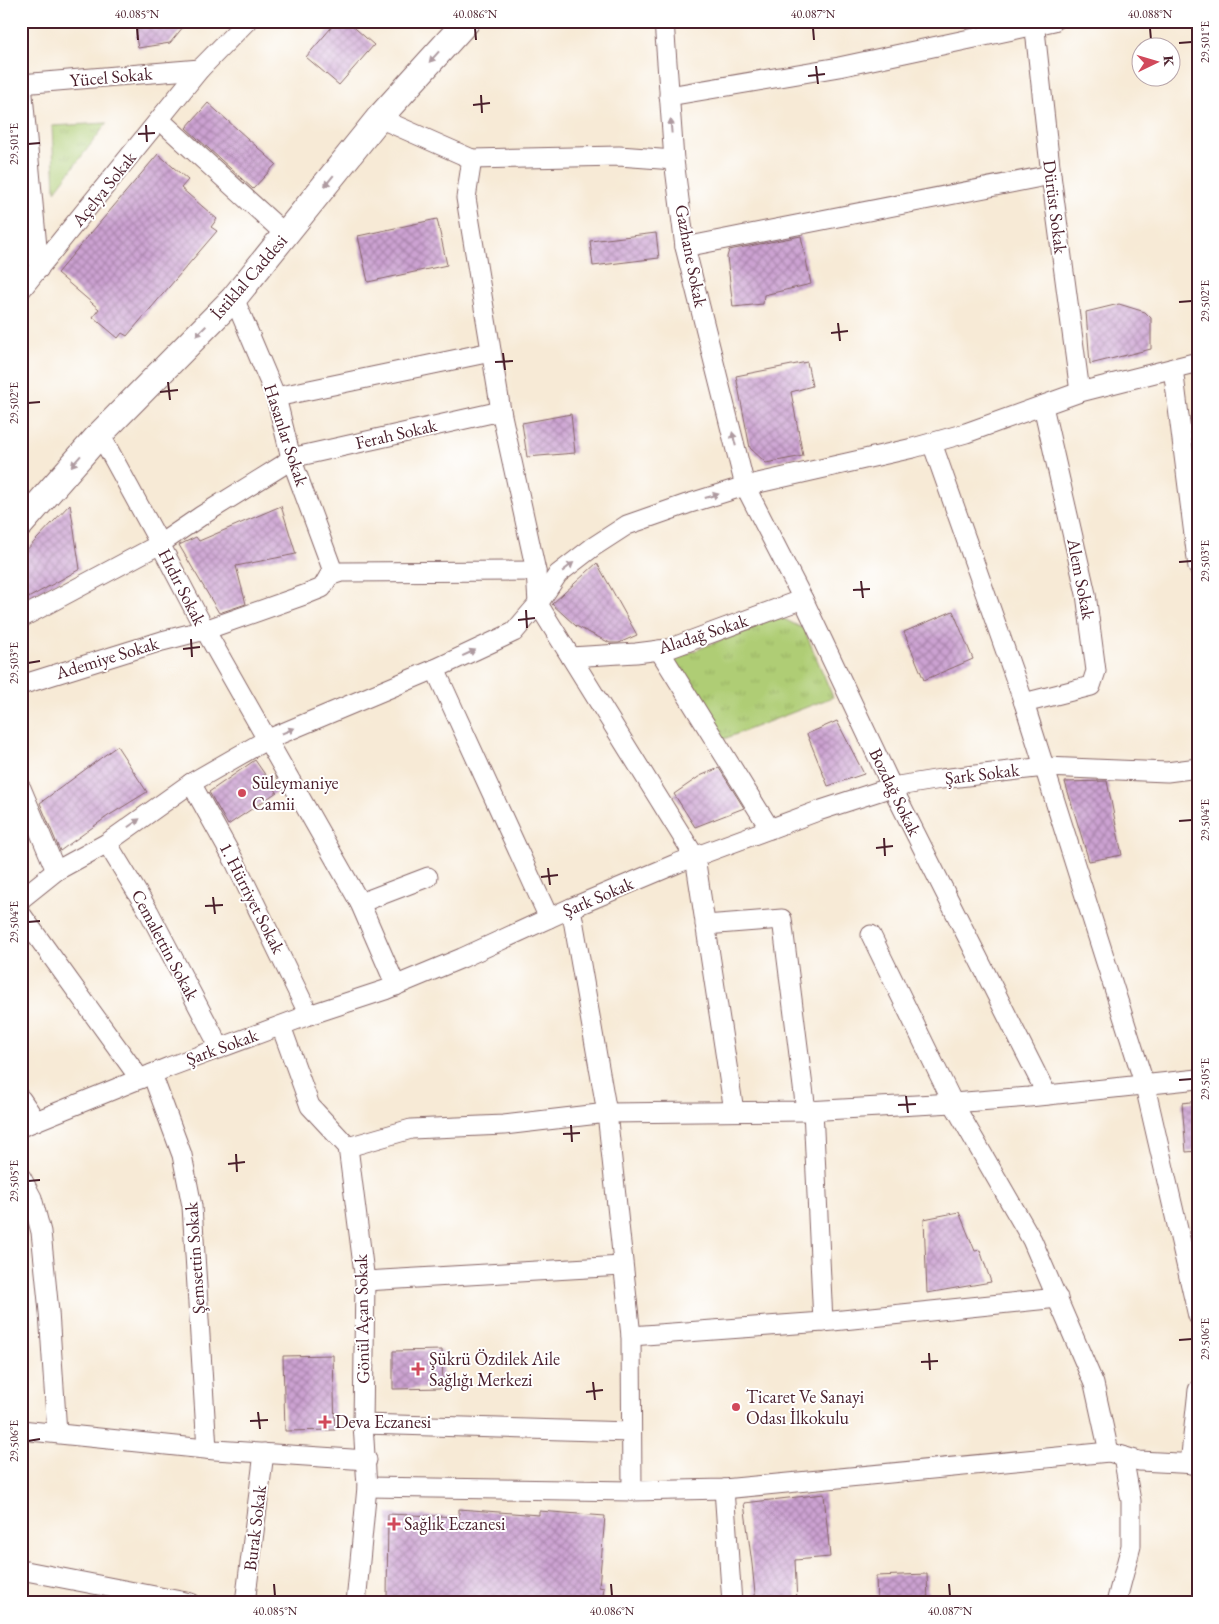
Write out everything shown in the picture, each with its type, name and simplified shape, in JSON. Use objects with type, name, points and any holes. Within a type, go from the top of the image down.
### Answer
[{"type":"main road","name":"İstiklal Caddesi","points":[[21,524],[100,434],[234,298],[379,118],[463,23]]},
{"type":"street","name":"Açelya Sokak","points":[[21,290],[32,272],[160,120],[200,69],[247,21]]},
{"type":"street","name":"Gazhane Sokak","points":[[664,21],[674,160],[685,247],[745,486]]},
{"type":"street","points":[[669,96],[839,67],[1034,23],[1054,21]]},
{"type":"street","name":"Dürüst Sokak","points":[[1034,23],[1051,175],[1080,392]]},
{"type":"street","name":"Yücel Sokak","points":[[22,84],[200,69]]},
{"type":"street","points":[[22,84],[32,272]]},
{"type":"street","points":[[379,118],[472,159],[619,156],[674,160]]},
{"type":"street","points":[[160,120],[285,234]]},
{"type":"street","points":[[472,159],[466,198],[501,410],[536,571],[538,604],[695,856],[734,1111]]},
{"type":"street","points":[[685,247],[1051,175]]},
{"type":"street","name":"Hasanlar Sokak","points":[[234,298],[276,396],[292,458],[332,575]]},
{"type":"street","points":[[276,396],[491,352]]},
{"type":"street","points":[[21,899],[56,871],[107,843],[191,783],[266,740],[435,670],[514,632],[538,604],[558,574],[593,547],[627,525],[745,486],[932,443],[1080,392],[1198,362]]},
{"type":"street","points":[[1173,368],[1198,566]]},
{"type":"street","name":"Alem Sokak","points":[[1024,703],[1091,686],[1096,671],[1086,594],[1043,406]]},
{"type":"street","name":"Ferah Sokak","points":[[292,458],[501,410]]},
{"type":"street","name":"Hıdır Sokak","points":[[100,434],[205,630],[360,903],[396,986]]},
{"type":"street","points":[[932,443],[1045,766],[1145,1086],[1198,1316]]},
{"type":"street","points":[[21,618],[160,544],[292,458]]},
{"type":"street","name":"Bozdağ Sokak","points":[[745,486],[803,599],[892,787],[1047,1095]]},
{"type":"street","points":[[332,575],[341,572],[536,571]]},
{"type":"street","name":"Ademiye Sokak","points":[[21,685],[162,641],[205,630],[307,594],[322,588],[332,575]]},
{"type":"street","name":"Aladağ Sokak","points":[[571,657],[668,649],[803,599]]},
{"type":"street","points":[[659,650],[770,829]]},
{"type":"street","points":[[435,670],[549,918]]},
{"type":"street","name":"Şark Sokak","points":[[29,1124],[220,1048],[309,1015],[396,986],[571,908],[695,856],[818,811],[892,787],[1045,766],[1167,772],[1198,768]]},
{"type":"street","name":"1. Hürriyet Sokak","points":[[191,783],[236,864],[309,1015]]},
{"type":"street","points":[[21,788],[56,871]]},
{"type":"street","name":"Cemalettin Sokak","points":[[107,843],[149,912],[220,1048]]},
{"type":"street","points":[[360,903],[428,877]]},
{"type":"street","points":[[571,908],[607,1113],[631,1336],[632,1491]]},
{"type":"street","name":"Şemsettin Sokak","points":[[21,914],[146,1076],[182,1155],[192,1206],[207,1449]]},
{"type":"street","points":[[705,925],[782,919],[809,1110],[823,1322]]},
{"type":"street","points":[[871,935],[953,1103],[1032,1240],[1094,1384],[1131,1501],[1131,1546],[1116,1603]]},
{"type":"street","points":[[281,1026],[310,1106],[348,1147],[411,1129],[504,1125],[607,1113],[809,1110],[953,1103],[1145,1086],[1198,1079]]},
{"type":"street","points":[[21,1099],[29,1124]]},
{"type":"street","name":"Gönül Açan Sokak","points":[[348,1147],[365,1281],[364,1424],[367,1487],[356,1603]]},
{"type":"street","points":[[21,1177],[32,1198],[41,1232],[49,1312],[57,1432]]},
{"type":"street","points":[[365,1281],[622,1266]]},
{"type":"street","points":[[631,1336],[823,1322],[1058,1298]]},
{"type":"street","points":[[367,1487],[632,1491],[724,1488],[1116,1454],[1139,1461],[1194,1464],[1198,1390]]},
{"type":"street","points":[[364,1424],[631,1432]]},
{"type":"street","points":[[21,1430],[57,1432],[207,1449],[367,1460]]},
{"type":"street","name":"Burak Sokak","points":[[245,1603],[264,1453]]},
{"type":"street","points":[[724,1488],[732,1603]]},
{"type":"street","points":[[21,1570],[112,1595],[191,1603]]},
{"type":"green space","points":[[107,123],[55,191],[52,126]]},
{"type":"green space","points":[[784,619],[804,629],[833,697],[721,740],[672,660],[770,620]]},
{"type":"building","points":[[139,21],[188,21],[170,43],[138,48],[136,38]]},
{"type":"building","points":[[337,21],[347,21],[374,45],[339,85],[306,57]]},
{"type":"building","points":[[208,103],[276,164],[253,189],[186,128]]},
{"type":"building","points":[[158,154],[188,180],[181,188],[217,219],[211,227],[217,231],[127,336],[122,333],[118,338],[93,317],[99,309],[57,273]]},
{"type":"building","points":[[437,219],[447,265],[368,282],[358,236]]},
{"type":"building","points":[[656,233],[659,258],[593,266],[590,241]]},
{"type":"building","points":[[801,236],[811,284],[764,295],[763,304],[733,307],[727,257],[729,250]]},
{"type":"building","points":[[1119,304],[1145,312],[1151,318],[1151,349],[1090,364],[1086,312]]},
{"type":"building","points":[[807,362],[812,386],[791,392],[803,456],[766,463],[750,448],[736,376]]},
{"type":"building","points":[[571,414],[575,453],[527,457],[522,423]]},
{"type":"building","points":[[70,504],[80,569],[21,602],[21,556]]},
{"type":"building","points":[[281,506],[296,554],[236,566],[246,604],[219,613],[179,545],[196,537],[199,541]]},
{"type":"building","points":[[597,563],[637,635],[619,643],[610,643],[576,626],[552,604]]},
{"type":"building","points":[[953,611],[973,659],[924,680],[904,632]]},
{"type":"building","points":[[837,721],[864,774],[828,786],[807,734]]},
{"type":"building","points":[[117,746],[147,792],[108,816],[60,851],[40,803]]},
{"type":"building","name":"Süleymaniye Camii","points":[[255,760],[277,792],[228,825],[209,792]]},
{"type":"building","points":[[719,768],[744,808],[695,827],[674,794],[700,776]]},
{"type":"building","points":[[1107,781],[1122,855],[1089,861],[1065,782]]},
{"type":"building","points":[[1198,1101],[1198,1151],[1186,1152],[1182,1103]]},
{"type":"building","points":[[959,1212],[975,1251],[980,1250],[991,1282],[927,1293],[924,1219]]},
{"type":"building","name":"Şükrü Özdilek Aile Sağlığı Merkezi","points":[[442,1350],[443,1388],[393,1389],[393,1351]]},
{"type":"building","points":[[333,1355],[335,1430],[285,1431],[283,1356]]},
{"type":"building","points":[[824,1494],[830,1557],[795,1560],[797,1603],[756,1603],[744,1503]]},
{"type":"building","points":[[459,1509],[539,1515],[539,1511],[605,1516],[599,1587],[604,1588],[602,1603],[392,1603],[387,1599],[388,1514],[459,1517]]},
{"type":"building","points":[[927,1574],[928,1603],[877,1603],[876,1576]]},
{"type":"place","name":"Süleymaniye Camii","points":[[242,793]]},
{"type":"place","name":"Şükrü Özdilek Aile Sağlığı Merkezi","points":[[418,1369]]},
{"type":"place","name":"Ticaret Ve Sanayi Odası İlkokulu","points":[[736,1407]]},
{"type":"place","name":"Deva Eczanesi","points":[[325,1422]]},
{"type":"place","name":"Sağlık Eczanesi","points":[[394,1524]]}]
